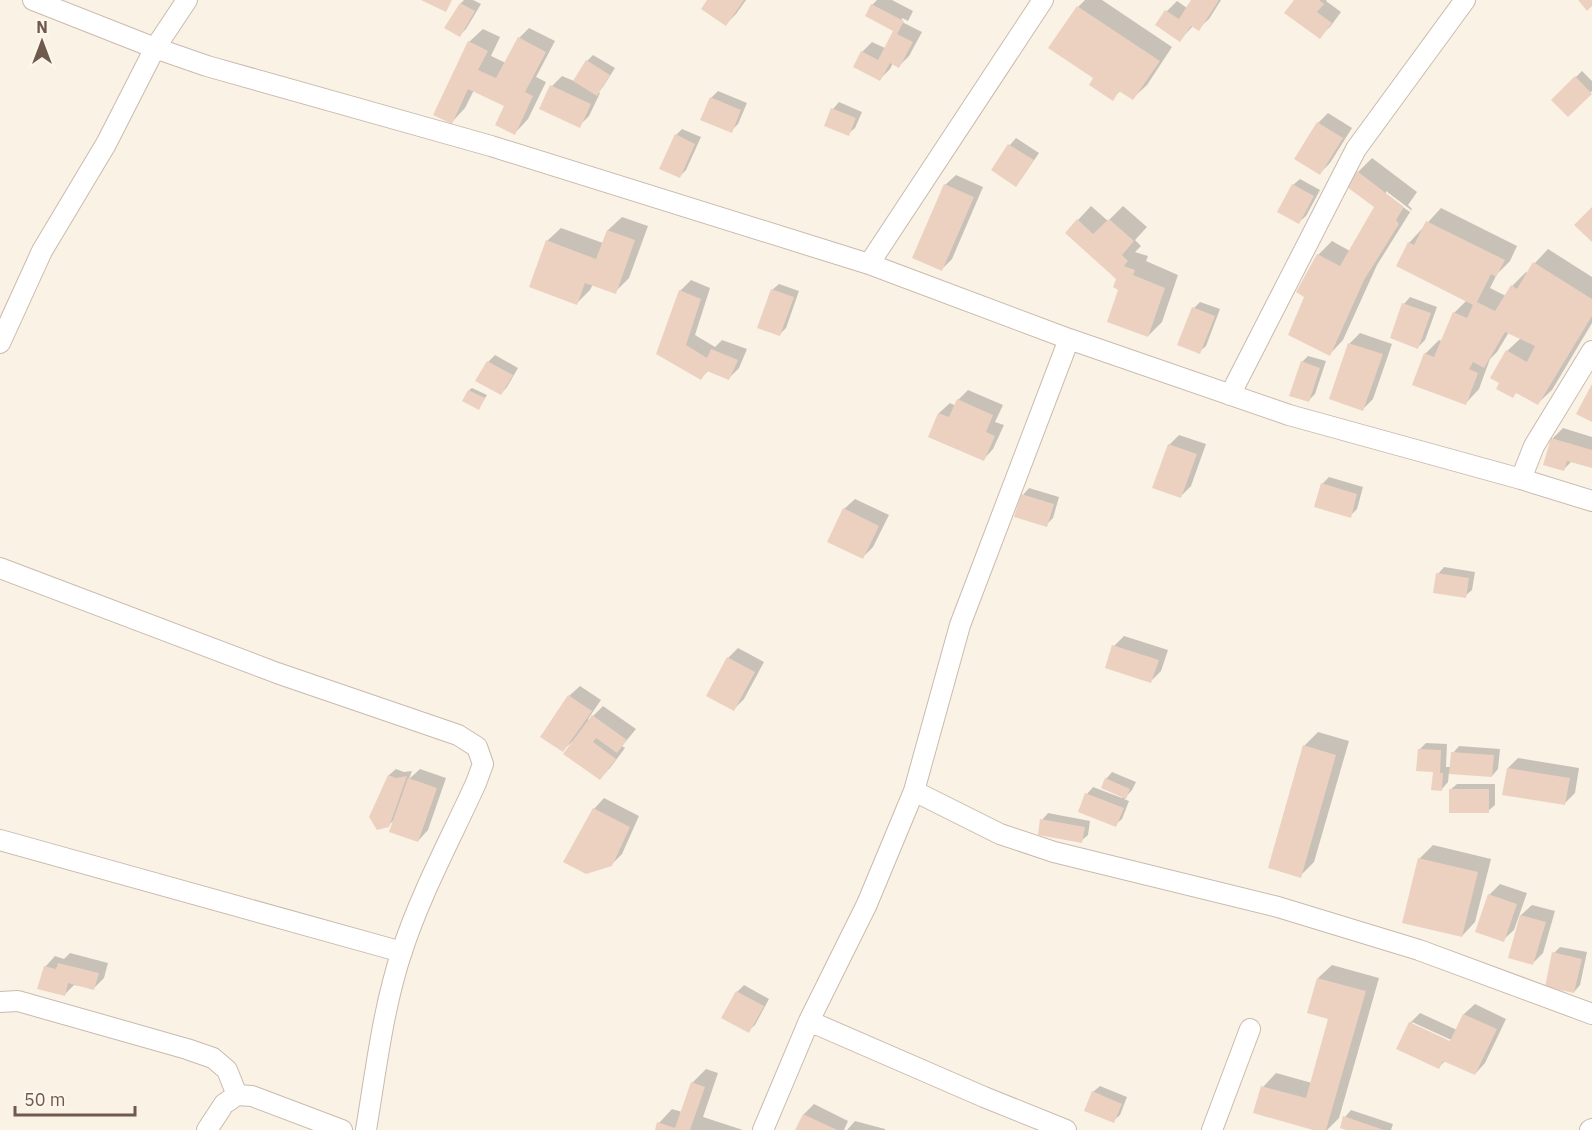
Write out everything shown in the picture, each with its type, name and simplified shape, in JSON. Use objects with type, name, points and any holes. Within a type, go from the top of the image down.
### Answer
[{"type":"street","points":[[33,0],[207,66],[491,146],[869,264],[1069,339],[1289,415],[1592,501]]},
{"type":"street","points":[[0,343],[42,251],[106,144],[155,48],[187,0]]},
{"type":"street","points":[[869,264],[1043,0]]},
{"type":"street","points":[[1230,395],[1356,149],[1465,0]]},
{"type":"street","points":[[763,1130],[809,1021],[867,904],[914,791],[960,625],[1069,339]]},
{"type":"street","points":[[1521,479],[1534,446],[1592,351]]},
{"type":"street","points":[[0,568],[277,674],[458,735],[477,747],[483,764],[419,906],[402,952],[384,1023],[366,1130]]},
{"type":"street","points":[[914,791],[1000,834],[1054,852],[1278,907],[1419,950],[1591,1011]]},
{"type":"street","points":[[0,840],[402,952]]},
{"type":"street","points":[[0,1002],[18,1001],[213,1058],[227,1070],[237,1095]]},
{"type":"street","points":[[809,1021],[1066,1130]]},
{"type":"street","points":[[1212,1130],[1250,1029]]},
{"type":"street","points":[[207,1130],[224,1104],[237,1095],[252,1096],[342,1130]]},
{"type":"building","points":[[421,0],[452,0],[446,12]]},
{"type":"building","points":[[707,0],[744,0],[726,26],[701,9]]},
{"type":"building","points":[[1191,0],[1219,0],[1199,31],[1191,26],[1180,42],[1155,25],[1165,10],[1179,19]]},
{"type":"building","points":[[1294,0],[1319,0],[1324,4],[1317,12],[1332,23],[1320,39],[1284,13]]},
{"type":"building","points":[[1578,0],[1592,0],[1592,6],[1587,11]]},
{"type":"building","points":[[460,3],[475,11],[460,37],[444,28]]},
{"type":"building","points":[[871,4],[904,21],[897,34],[913,42],[899,68],[890,63],[880,81],[853,67],[861,51],[878,60],[893,31],[865,16]]},
{"type":"building","points":[[1077,6],[1160,61],[1133,100],[1119,91],[1113,101],[1089,85],[1093,78],[1048,48]]},
{"type":"building","points":[[518,37],[546,52],[525,92],[533,96],[515,135],[495,125],[504,106],[468,89],[452,124],[433,115],[468,41],[488,51],[478,70],[496,78]]},
{"type":"building","points":[[586,60],[610,75],[597,96],[573,81]]},
{"type":"building","points":[[1575,76],[1592,94],[1568,117],[1551,100]]},
{"type":"building","points":[[550,85],[591,104],[580,128],[539,109]]},
{"type":"building","points":[[710,97],[741,110],[732,133],[700,120]]},
{"type":"building","points":[[831,108],[856,118],[849,136],[824,126]]},
{"type":"building","points":[[1317,122],[1343,138],[1320,175],[1294,159]]},
{"type":"building","points":[[675,134],[695,144],[680,178],[659,169]]},
{"type":"building","points":[[1008,144],[1034,160],[1016,187],[991,170]]},
{"type":"building","points":[[1357,171],[1404,207],[1396,220],[1399,224],[1364,280],[1330,356],[1288,335],[1304,297],[1296,292],[1317,254],[1340,266],[1374,207],[1347,187]]},
{"type":"building","points":[[944,184],[974,197],[942,271],[912,258]]},
{"type":"building","points":[[1292,184],[1314,196],[1299,224],[1277,212]]},
{"type":"building","points":[[1592,207],[1592,242],[1574,225]]},
{"type":"building","points":[[1077,219],[1093,234],[1109,219],[1134,241],[1122,255],[1128,261],[1124,266],[1135,270],[1133,275],[1165,288],[1148,337],[1107,322],[1118,290],[1113,287],[1116,279],[1065,233]]},
{"type":"building","points":[[1426,221],[1505,260],[1496,277],[1491,274],[1477,302],[1495,311],[1511,285],[1517,289],[1533,262],[1592,299],[1592,316],[1538,405],[1516,393],[1513,398],[1496,389],[1499,383],[1490,378],[1506,350],[1527,362],[1535,346],[1505,332],[1484,368],[1473,362],[1469,369],[1478,373],[1466,405],[1412,385],[1424,353],[1434,357],[1453,312],[1467,318],[1473,305],[1396,266],[1408,242],[1414,245]]},
{"type":"building","points":[[607,230],[635,240],[616,294],[585,283],[577,305],[529,287],[546,240],[596,259]]},
{"type":"building","points":[[771,289],[794,297],[780,336],[757,328]]},
{"type":"building","points":[[679,290],[701,299],[686,345],[707,358],[711,349],[738,360],[729,380],[707,371],[701,380],[656,354]]},
{"type":"building","points":[[1402,303],[1431,313],[1418,349],[1390,338]]},
{"type":"building","points":[[1192,307],[1215,316],[1200,354],[1177,345]]},
{"type":"building","points":[[1348,343],[1383,354],[1363,411],[1329,399]]},
{"type":"building","points":[[487,361],[513,375],[501,395],[475,381]]},
{"type":"building","points":[[1301,361],[1320,368],[1309,402],[1289,396]]},
{"type":"building","points":[[1592,384],[1592,422],[1576,414]]},
{"type":"building","points":[[468,390],[485,398],[479,410],[462,401]]},
{"type":"building","points":[[957,399],[993,415],[986,432],[995,436],[984,461],[928,437],[938,413],[949,417]]},
{"type":"building","points":[[1551,438],[1592,450],[1592,468],[1567,461],[1564,471],[1543,465]]},
{"type":"building","points":[[1168,444],[1197,454],[1181,498],[1152,488]]},
{"type":"building","points":[[1321,483],[1357,494],[1351,518],[1314,507]]},
{"type":"building","points":[[1021,494],[1054,504],[1047,527],[1014,517]]},
{"type":"building","points":[[843,508],[879,526],[863,559],[827,542]]},
{"type":"building","points":[[1436,573],[1469,578],[1466,598],[1433,593]]},
{"type":"building","points":[[1112,645],[1159,660],[1151,683],[1105,668]]},
{"type":"building","points":[[727,657],[755,672],[734,711],[706,696]]},
{"type":"building","points":[[568,695],[592,711],[563,752],[540,737]]},
{"type":"building","points":[[592,715],[627,740],[617,753],[596,738],[593,742],[616,759],[600,780],[563,754]]},
{"type":"building","points":[[1303,745],[1336,755],[1301,878],[1268,868]]},
{"type":"building","points":[[1418,749],[1441,750],[1442,791],[1431,790],[1433,772],[1416,771]]},
{"type":"building","points":[[1451,752],[1494,755],[1492,777],[1449,774]]},
{"type":"building","points":[[1507,768],[1570,778],[1565,805],[1502,795]]},
{"type":"building","points":[[388,775],[396,778],[407,776],[389,827],[377,830],[369,817]]},
{"type":"building","points":[[408,778],[437,788],[418,842],[389,832]]},
{"type":"building","points":[[1105,778],[1130,789],[1126,799],[1101,788]]},
{"type":"building","points":[[1449,789],[1489,789],[1489,813],[1449,813]]},
{"type":"building","points":[[1085,793],[1124,808],[1116,827],[1078,812]]},
{"type":"building","points":[[593,808],[630,827],[612,866],[586,874],[563,862]]},
{"type":"building","points":[[1040,819],[1085,827],[1082,843],[1038,835]]},
{"type":"building","points":[[1418,858],[1478,872],[1462,937],[1402,923]]},
{"type":"building","points":[[1488,894],[1517,904],[1504,942],[1475,932]]},
{"type":"building","points":[[1520,915],[1546,922],[1533,965],[1508,958]]},
{"type":"building","points":[[1552,952],[1582,959],[1574,993],[1545,987]]},
{"type":"building","points":[[58,963],[99,973],[94,990],[68,983],[65,996],[37,989],[44,966],[56,969]]},
{"type":"building","points":[[1317,978],[1366,991],[1326,1130],[1313,1130],[1253,1113],[1261,1086],[1306,1098],[1328,1019],[1307,1013]]},
{"type":"building","points":[[736,991],[764,1006],[749,1033],[721,1018]]},
{"type":"building","points":[[1463,1014],[1497,1029],[1475,1075],[1443,1061],[1439,1069],[1396,1049],[1409,1022],[1450,1041]]},
{"type":"building","points":[[691,1082],[705,1087],[690,1130],[655,1130],[657,1122],[675,1128]]},
{"type":"building","points":[[1092,1091],[1122,1104],[1114,1123],[1084,1111]]},
{"type":"building","points":[[803,1114],[837,1130],[795,1130]]},
{"type":"building","points":[[1343,1116],[1384,1130],[1340,1128]]}]
